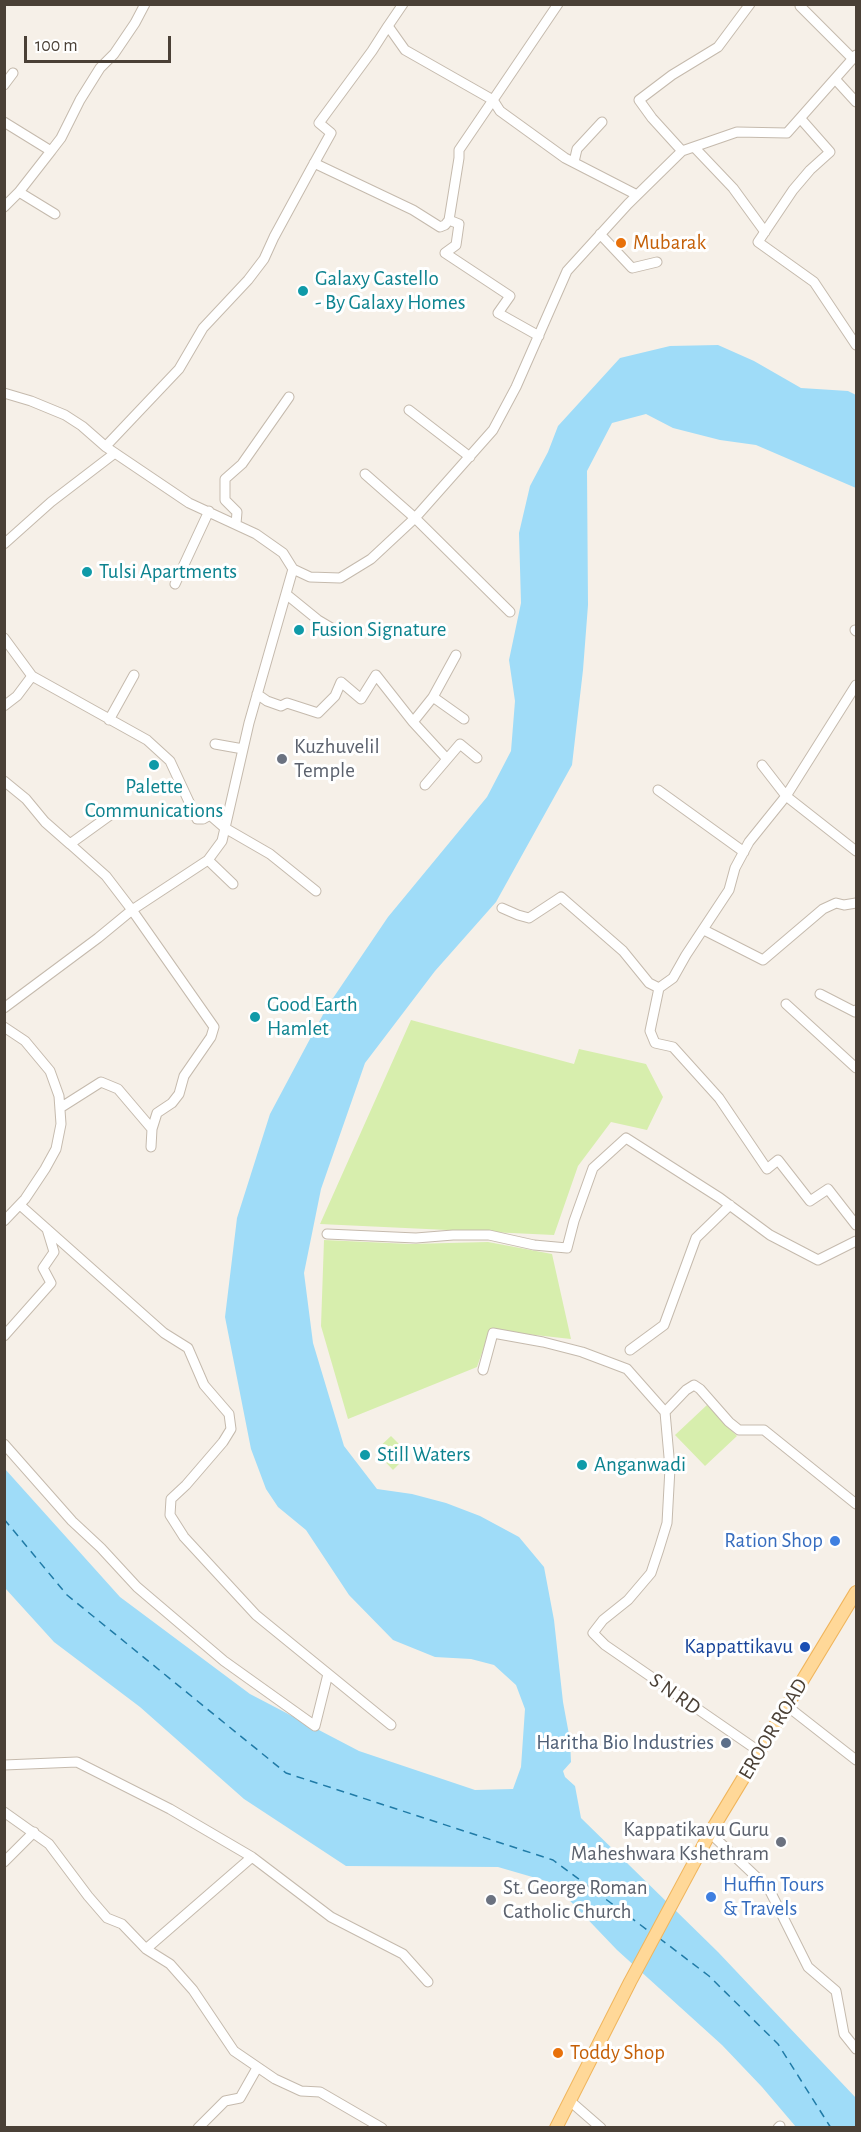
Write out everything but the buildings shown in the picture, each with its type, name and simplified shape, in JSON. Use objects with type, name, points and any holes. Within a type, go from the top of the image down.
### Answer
[{"type":"main road","name":"EROOR ROAD","points":[[570,2101],[630,1982],[710,1833],[856,1594]]},
{"type":"main road","points":[[556,2127],[570,2101]]},
{"type":"street","points":[[4,207],[19,192],[61,138],[95,76],[135,23],[145,4]]},
{"type":"street","points":[[106,446],[179,369],[203,328],[264,259],[331,133],[319,123],[403,4]]},
{"type":"street","points":[[314,163],[413,210],[440,226],[449,220],[459,150],[558,4]]},
{"type":"street","points":[[682,151],[639,100],[672,75],[718,47],[750,4]]},
{"type":"street","points":[[4,393],[65,414],[115,453],[189,503],[256,534],[283,553],[293,569],[310,577],[340,578],[371,559],[415,518],[493,430],[516,387],[567,271],[637,195],[682,151],[737,132],[787,133],[855,57],[800,6]]},
{"type":"street","points":[[388,27],[405,50],[493,100],[500,111],[523,129],[574,162],[637,195]]},
{"type":"street","points":[[4,85],[13,73]]},
{"type":"street","points":[[835,79],[856,102]]},
{"type":"street","points":[[800,118],[830,152],[801,180],[758,242],[814,282],[856,345]]},
{"type":"street","points":[[4,122],[51,151]]},
{"type":"street","points":[[574,162],[577,148],[602,122]]},
{"type":"street","points":[[694,147],[733,189],[765,232]]},
{"type":"street","points":[[19,192],[55,214]]},
{"type":"street","points":[[449,220],[459,224],[456,245],[446,253],[510,296],[498,313],[539,336]]},
{"type":"street","points":[[600,234],[632,268],[657,262]]},
{"type":"street","points":[[236,524],[237,512],[225,501],[225,479],[242,464],[289,397]]},
{"type":"street","points":[[409,410],[470,457]]},
{"type":"street","points":[[4,544],[51,502],[115,453]]},
{"type":"street","points":[[365,474],[415,518],[510,612]]},
{"type":"street","points":[[175,584],[209,511]]},
{"type":"street","points":[[4,1008],[132,910],[208,860],[222,841],[257,694],[293,569]]},
{"type":"street","points":[[286,594],[318,621],[340,633]]},
{"type":"street","points":[[4,638],[32,676],[147,740],[170,761],[196,819],[203,819],[210,815],[225,828],[270,854],[316,891]]},
{"type":"street","points":[[413,723],[433,697],[456,656]]},
{"type":"street","points":[[109,720],[134,675]]},
{"type":"street","points":[[257,694],[267,702],[281,706],[286,703],[318,713],[335,696],[341,682],[361,699],[376,675],[413,723],[447,759]]},
{"type":"street","points":[[4,706],[17,696],[32,676]]},
{"type":"street","points":[[856,685],[786,796],[749,842],[735,868],[729,890],[673,978],[659,988],[650,1031],[655,1043],[673,1047],[719,1098],[766,1169],[778,1160],[810,1201],[828,1188],[856,1225]]},
{"type":"street","points":[[433,697],[464,719]]},
{"type":"street","points":[[215,744],[243,748]]},
{"type":"street","points":[[425,785],[459,744],[477,758]]},
{"type":"street","points":[[762,765],[786,796],[856,851]]},
{"type":"street","points":[[4,781],[26,799],[45,822],[106,876],[214,1027],[211,1037],[184,1076],[179,1094],[172,1103],[157,1113],[152,1130],[151,1147]]},
{"type":"street","points":[[658,790],[744,852]]},
{"type":"street","points":[[70,844],[113,813]]},
{"type":"street","points":[[208,860],[233,884]]},
{"type":"street","points":[[502,908],[529,918],[561,897],[623,951],[649,983],[659,988]]},
{"type":"street","points":[[704,930],[763,960],[823,909],[836,903],[844,905],[856,903]]},
{"type":"street","points":[[820,994],[855,1012],[856,1010]]},
{"type":"street","points":[[786,1004],[856,1068]]},
{"type":"street","points":[[4,1027],[25,1041],[50,1071],[59,1096],[61,1124],[56,1149],[45,1169],[20,1205],[4,1221]]},
{"type":"street","points":[[60,1108],[101,1082],[118,1089],[152,1130]]},
{"type":"street","points":[[327,1234],[416,1238],[489,1235],[534,1245],[567,1248],[593,1168],[626,1138],[730,1205],[770,1235],[818,1260],[856,1241]]},
{"type":"street","points":[[20,1205],[75,1251],[98,1275],[164,1333],[188,1348],[204,1385],[229,1414],[231,1429],[223,1442],[171,1499],[170,1515],[184,1537],[255,1615],[391,1725]]},
{"type":"street","points":[[630,1350],[664,1325],[696,1238],[730,1205]]},
{"type":"street","points":[[4,1336],[51,1283],[43,1268],[54,1252],[47,1229]]},
{"type":"street","points":[[483,1370],[493,1333],[582,1352],[627,1369],[665,1412],[694,1385],[739,1430],[764,1430],[856,1504]]},
{"type":"street","name":"S N RD","points":[[665,1412],[670,1468],[667,1523],[659,1549],[651,1573],[628,1600],[603,1620],[593,1633],[605,1646],[760,1752]]},
{"type":"street","points":[[4,1444],[65,1513],[137,1587],[224,1661],[315,1726],[328,1674]]},
{"type":"street","points":[[787,1706],[856,1760]]},
{"type":"street","points":[[4,1765],[77,1762],[170,1809],[252,1857],[331,1917],[403,1954],[428,1982]]},
{"type":"street","points":[[4,1812],[50,1844],[107,1918],[122,1924],[146,1949],[170,1964],[193,1990],[234,2051],[257,2068],[301,2091],[320,2092],[381,2127]]},
{"type":"street","points":[[4,1862],[34,1832]]},
{"type":"street","points":[[710,1833],[769,1889],[808,1967],[836,1991],[844,2034],[856,2049]]},
{"type":"street","points":[[146,1949],[252,1857]]},
{"type":"street","points":[[198,2127],[225,2101],[240,2098],[257,2068]]},
{"type":"street","points":[[570,2101],[601,2127]]},
{"type":"green space","points":[[411,1020],[574,1064],[579,1049],[646,1064],[663,1097],[647,1130],[611,1122],[578,1166],[554,1235],[320,1224]]},
{"type":"green space","points":[[324,1240],[410,1244],[488,1242],[552,1254],[571,1339],[490,1330],[477,1367],[348,1419],[321,1326]]},
{"type":"green space","points":[[707,1405],[737,1436],[705,1466],[675,1435]]},
{"type":"green space","points":[[391,1436],[409,1454],[393,1470],[375,1451]]},
{"type":"water","points":[[718,345],[754,361],[801,388],[848,391],[856,395],[856,488],[756,445],[720,440],[673,428],[646,414],[612,423],[587,471],[588,605],[572,765],[496,902],[435,971],[365,1063],[321,1189],[304,1273],[313,1343],[344,1446],[377,1489],[412,1494],[446,1503],[480,1516],[519,1537],[544,1567],[554,1620],[563,1702],[570,1740],[571,1762],[563,1771],[565,1777],[575,1786],[581,1818],[718,1952],[856,2098],[856,2127],[796,2127],[722,2045],[617,1950],[553,1883],[498,1867],[346,1866],[244,1799],[140,1707],[54,1642],[5,1588],[5,1469],[120,1597],[250,1694],[359,1751],[475,1790],[513,1789],[521,1767],[525,1709],[516,1685],[494,1665],[471,1659],[435,1657],[393,1640],[349,1595],[306,1530],[278,1507],[266,1489],[251,1449],[225,1317],[237,1218],[270,1114],[327,1007],[388,917],[487,797],[511,751],[515,701],[509,660],[521,603],[519,533],[530,486],[548,452],[558,426],[620,358],[670,346]]},
{"type":"ferry route","points":[[4,1519],[67,1595],[286,1773],[553,1860],[650,1932]]},
{"type":"ferry route","points":[[659,1938],[709,1976],[778,2044],[831,2128]]},
{"type":"place","name":"Mubarak","points":[[621,243]]},
{"type":"place","name":"Galaxy Castello - By Galaxy Homes","points":[[303,291]]},
{"type":"place","name":"Tulsi Apartments","points":[[87,572]]},
{"type":"place","name":"Fusion Signature","points":[[299,630]]},
{"type":"place","name":"Kuzhuvelil Temple","points":[[282,759]]},
{"type":"place","name":"Palette Communications","points":[[154,765]]},
{"type":"place","name":"Good Earth Hamlet","points":[[255,1017]]},
{"type":"place","name":"Still Waters","points":[[365,1455]]},
{"type":"place","name":"Anganwadi","points":[[582,1465]]},
{"type":"place","name":"Ration Shop","points":[[835,1541]]},
{"type":"place","name":"Kappattikavu","points":[[805,1647]]},
{"type":"place","name":"Haritha Bio Industries","points":[[726,1743]]},
{"type":"place","name":"Kappatikavu Guru Maheshwara Kshethram","points":[[781,1842]]},
{"type":"place","name":"Huffin Tours & Travels","points":[[711,1897]]},
{"type":"place","name":"St. George Roman Catholic Church","points":[[491,1900]]},
{"type":"place","name":"Toddy Shop","points":[[558,2053]]}]
